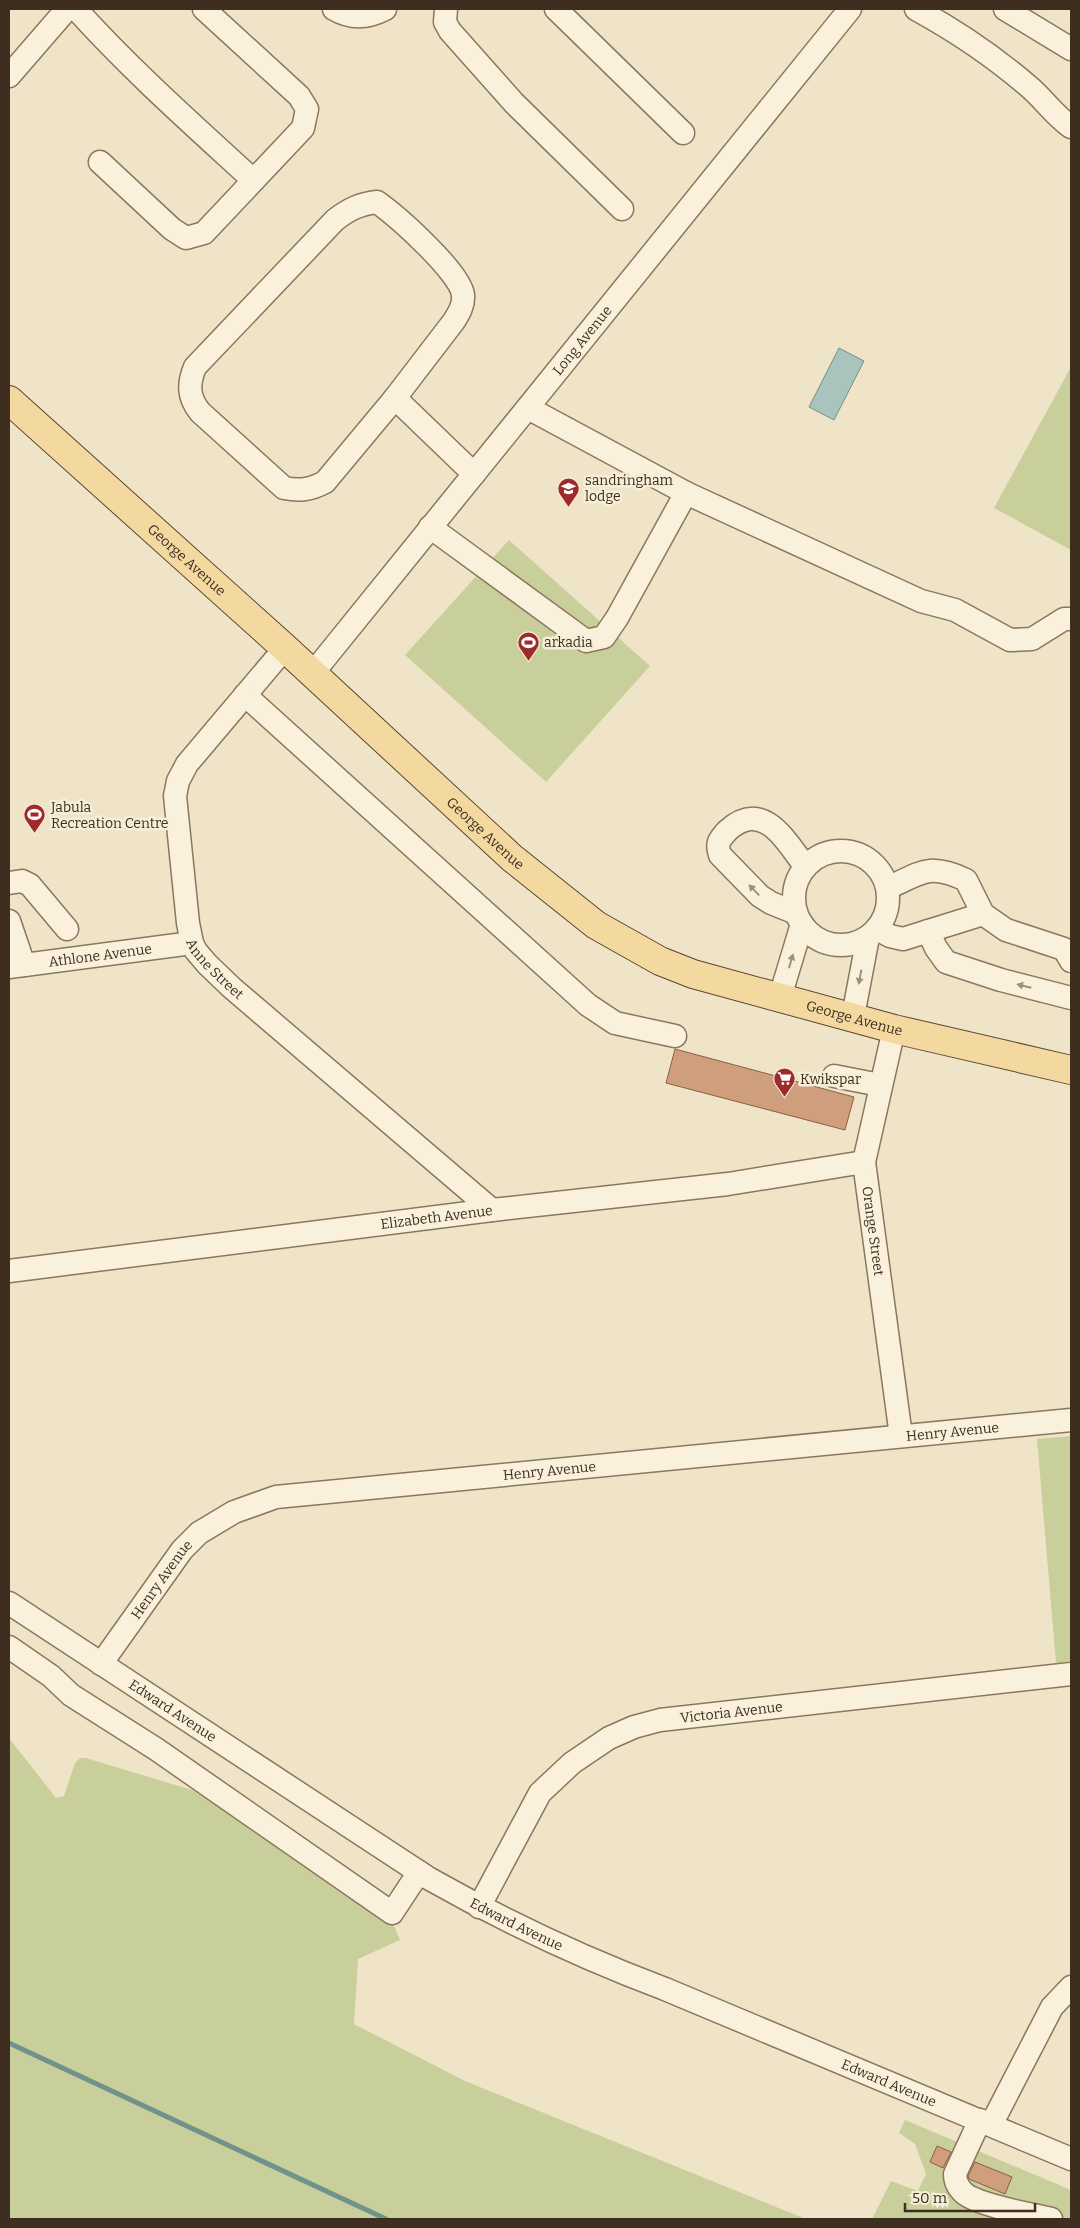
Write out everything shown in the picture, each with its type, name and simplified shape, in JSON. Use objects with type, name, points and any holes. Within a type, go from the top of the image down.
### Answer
[{"type":"main road","name":"George Avenue","points":[[9,400],[313,673],[512,858],[596,924],[660,961],[693,974],[853,1016],[894,1029],[1071,1070]]},
{"type":"street","points":[[9,76],[67,9]]},
{"type":"street","points":[[76,9],[108,45],[253,180]]},
{"type":"street","points":[[100,162],[172,229],[186,238],[204,233],[303,128],[307,109],[299,96],[204,9]]},
{"type":"street","points":[[334,9],[348,15],[361,17],[375,14],[385,9]]},
{"type":"street","points":[[446,9],[444,22],[450,31],[514,103],[622,209]]},
{"type":"street","points":[[556,9],[683,133]]},
{"type":"street","name":"Long Avenue","points":[[313,673],[850,9]]},
{"type":"street","points":[[916,9],[956,31],[1001,64],[1029,86],[1059,119],[1071,127]]},
{"type":"street","points":[[1005,9],[1071,49]]},
{"type":"street","points":[[377,202],[393,213],[452,272],[463,295],[462,307],[454,320],[395,398],[325,482],[314,488],[300,491],[284,488],[200,412],[192,401],[190,388],[195,367],[335,220],[350,209],[365,203],[377,202]]},
{"type":"street","points":[[395,398],[474,474]]},
{"type":"street","points":[[528,408],[686,493],[922,601],[955,610],[1010,640],[1032,639],[1064,619],[1071,618]]},
{"type":"street","points":[[430,527],[586,641],[604,637],[617,618],[686,493]]},
{"type":"street","name":"Anne Street","points":[[285,648],[187,764],[176,788],[179,836],[188,923],[192,943],[207,964],[232,988],[492,1210]]},
{"type":"street","points":[[244,695],[588,1005],[615,1023],[674,1036]]},
{"type":"street","points":[[799,919],[760,896],[720,855],[717,846],[719,840],[734,824],[744,820],[756,819],[772,824],[805,866]]},
{"type":"street","points":[[850,851],[862,855],[872,862],[880,871],[888,888],[888,907],[884,919],[873,933],[857,943],[845,945],[832,945],[820,941],[810,934],[799,919],[794,901],[794,888],[805,866],[814,858],[825,853],[850,851]]},
{"type":"street","points":[[888,888],[928,870],[949,872],[966,880],[983,914],[1006,930],[1064,949],[1071,961]]},
{"type":"street","points":[[9,883],[22,881],[30,885],[68,929]]},
{"type":"street","points":[[873,933],[903,939],[983,914]]},
{"type":"street","points":[[780,997],[799,919]]},
{"type":"street","points":[[9,921],[16,966]]},
{"type":"street","points":[[928,931],[936,948],[946,962],[1001,980],[1071,998]]},
{"type":"street","points":[[853,1016],[873,933]]},
{"type":"street","name":"Athlone Avenue","points":[[16,966],[192,943]]},
{"type":"street","name":"Orange Street","points":[[894,1029],[864,1162],[901,1436]]},
{"type":"street","points":[[834,1076],[880,1085]]},
{"type":"street","name":"Elizabeth Avenue","points":[[9,1271],[492,1210],[728,1184],[864,1162]]},
{"type":"street","name":"Henry Avenue","points":[[101,1664],[182,1550],[199,1533],[234,1512],[276,1497],[1071,1420]]},
{"type":"street","name":"Edward Avenue","points":[[9,1603],[419,1872],[479,1906],[547,1941],[619,1972],[665,1989],[1071,2159]]},
{"type":"street","points":[[9,1647],[51,1676],[71,1695],[156,1748],[392,1913],[419,1872]]},
{"type":"street","name":"Victoria Avenue","points":[[479,1906],[540,1793],[572,1762],[610,1738],[634,1727],[660,1720],[1071,1674]]},
{"type":"street","points":[[1052,2219],[981,2201],[966,2195],[955,2182],[955,2174],[1052,2007],[1071,1987]]},
{"type":"green space","points":[[1071,367],[1071,550],[994,508]]},
{"type":"green space","name":"arkadia","points":[[509,540],[650,666],[546,782],[405,655]]},
{"type":"green space","points":[[1071,1436],[1071,1661],[1056,1663],[1037,1439]]},
{"type":"green space","points":[[9,1738],[56,1798],[64,1796],[75,1763],[80,1758],[86,1758],[192,1790],[294,1854],[391,1919],[400,1940],[358,1959],[354,2024],[465,2081],[806,2219],[9,2219]]},
{"type":"green space","points":[[905,2120],[1071,2190],[1071,2219],[872,2219],[891,2181],[918,2191],[926,2174],[915,2144],[899,2133]]},
{"type":"water","points":[[839,348],[864,361],[834,420],[809,407]]},
{"type":"building","points":[[675,1049],[854,1097],[845,1130],[666,1083]]},
{"type":"building","points":[[937,2146],[951,2152],[943,2168],[930,2162]]},
{"type":"building","points":[[975,2162],[1012,2177],[1005,2194],[969,2179],[968,2176]]},
{"type":"waterway","points":[[9,2043],[386,2219]]},
{"type":"place","name":"sandringham lodge","points":[[569,507]]},
{"type":"place","name":"arkadia","points":[[528,661]]},
{"type":"place","name":"Jabula Recreation Centre","points":[[35,834]]},
{"type":"place","name":"Kwikspar","points":[[784,1098]]}]
